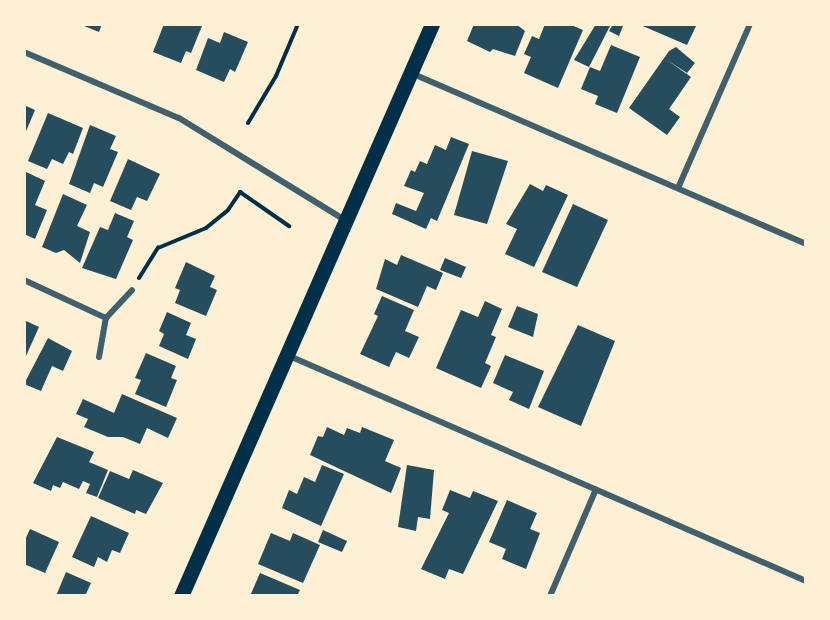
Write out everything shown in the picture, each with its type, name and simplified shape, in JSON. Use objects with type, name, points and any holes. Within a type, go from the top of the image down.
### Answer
[{"type":"main road","points":[[181,596],[432,24]]},
{"type":"street","points":[[678,189],[750,24]]},
{"type":"street","points":[[24,52],[179,118],[346,220]]},
{"type":"street","points":[[411,72],[806,244]]},
{"type":"street","points":[[24,280],[106,318]]},
{"type":"street","points":[[99,357],[106,318],[132,290]]},
{"type":"street","points":[[287,355],[806,581]]},
{"type":"street","points":[[550,596],[596,489]]},
{"type":"path","points":[[248,123],[276,76],[298,24]]},
{"type":"path","points":[[132,290],[158,248],[206,228],[228,210],[240,192],[289,226]]},
{"type":"building","points":[[79,24],[102,24],[99,32]]},
{"type":"building","points":[[164,24],[202,26],[191,53],[186,51],[181,63],[153,52]]},
{"type":"building","points":[[474,24],[516,24],[525,31],[515,56],[493,49],[490,52],[467,41]]},
{"type":"building","points":[[545,24],[569,24],[583,30],[558,88],[524,73],[531,57],[524,54],[532,36],[539,39]]},
{"type":"building","points":[[596,24],[611,24],[589,67],[574,60]]},
{"type":"building","points":[[613,24],[623,26],[619,36],[609,31]]},
{"type":"building","points":[[638,24],[697,24],[687,45]]},
{"type":"building","points":[[224,32],[248,42],[235,72],[230,69],[224,82],[196,70],[208,38],[220,43]]},
{"type":"building","points":[[611,45],[640,57],[617,113],[595,104],[598,96],[581,89],[590,67],[600,71]]},
{"type":"building","points":[[676,47],[695,63],[687,73],[667,60],[691,77],[669,109],[680,117],[667,135],[629,108],[669,51]]},
{"type":"building","points":[[24,105],[35,110],[24,136]]},
{"type":"building","points":[[48,113],[83,128],[73,154],[69,152],[63,164],[52,159],[47,169],[28,161]]},
{"type":"building","points":[[90,125],[116,136],[110,149],[118,152],[103,187],[94,183],[90,193],[69,184]]},
{"type":"building","points":[[451,137],[469,144],[437,221],[431,218],[426,229],[392,214],[396,203],[416,211],[424,193],[404,186],[411,170],[415,172],[420,161],[427,164],[435,145],[446,150]]},
{"type":"building","points":[[472,151],[508,161],[487,224],[454,215]]},
{"type":"building","points":[[128,159],[160,174],[147,201],[137,197],[131,210],[110,201]]},
{"type":"building","points":[[24,171],[45,181],[35,205],[47,210],[35,239],[24,234]]},
{"type":"building","points":[[530,184],[543,191],[546,185],[568,195],[534,267],[505,254],[517,229],[506,224]]},
{"type":"building","points":[[63,194],[87,205],[77,226],[90,232],[80,263],[64,250],[56,253],[42,247]]},
{"type":"building","points":[[573,204],[608,220],[577,287],[542,272]]},
{"type":"building","points":[[115,213],[134,221],[127,237],[133,240],[116,279],[82,268],[100,227],[108,230]]},
{"type":"building","points":[[401,255],[443,273],[436,290],[427,286],[418,307],[376,289],[385,259],[397,265]]},
{"type":"building","points":[[445,258],[466,267],[461,278],[440,270]]},
{"type":"building","points":[[186,262],[215,276],[210,287],[217,290],[206,316],[175,303],[180,290],[175,288]]},
{"type":"building","points":[[382,296],[414,310],[405,331],[419,337],[409,358],[396,352],[389,367],[360,354],[378,316],[374,314]]},
{"type":"building","points":[[485,301],[502,309],[491,335],[496,337],[485,363],[491,366],[481,388],[436,368],[461,310],[478,317]]},
{"type":"building","points":[[517,306],[538,314],[533,337],[508,327]]},
{"type":"building","points":[[167,312],[191,323],[186,335],[196,339],[188,359],[159,346],[164,334],[159,331]]},
{"type":"building","points":[[24,320],[39,327],[26,356],[24,355]]},
{"type":"building","points":[[578,325],[615,341],[581,426],[538,407]]},
{"type":"building","points":[[48,338],[72,351],[63,371],[52,366],[41,391],[24,384]]},
{"type":"building","points":[[146,353],[176,366],[171,378],[177,380],[166,407],[135,394],[141,380],[135,378]]},
{"type":"building","points":[[505,355],[544,371],[529,409],[509,400],[513,392],[493,383]]},
{"type":"building","points":[[122,394],[177,418],[168,438],[147,428],[140,444],[123,437],[108,437],[84,427],[88,419],[76,414],[83,399],[114,413]]},
{"type":"building","points":[[327,427],[344,435],[347,428],[360,433],[362,427],[394,440],[385,461],[401,468],[391,493],[310,455],[318,436],[323,437]]},
{"type":"building","points":[[57,437],[94,452],[89,462],[108,470],[97,497],[86,493],[90,484],[83,481],[79,489],[63,482],[60,488],[53,485],[51,491],[33,483]]},
{"type":"building","points":[[322,465],[344,474],[321,526],[282,508],[289,490],[297,494],[304,477],[315,482]]},
{"type":"building","points":[[407,465],[434,470],[430,519],[418,517],[416,531],[398,527]]},
{"type":"building","points":[[133,470],[163,483],[146,514],[136,510],[135,514],[98,498],[110,471],[129,479]]},
{"type":"building","points":[[450,490],[470,498],[473,491],[498,501],[463,574],[449,569],[445,579],[421,569],[449,513],[442,510]]},
{"type":"building","points":[[507,500],[537,513],[530,529],[540,533],[526,569],[502,559],[506,549],[489,542]]},
{"type":"building","points":[[91,516],[129,533],[120,553],[112,550],[107,562],[98,557],[94,567],[72,557]]},
{"type":"building","points":[[30,529],[59,542],[45,573],[24,564],[24,542]]},
{"type":"building","points":[[323,530],[347,541],[342,552],[318,542]]},
{"type":"building","points":[[271,533],[290,541],[293,533],[320,545],[303,583],[258,564]]},
{"type":"building","points":[[66,572],[91,583],[85,596],[56,596]]},
{"type":"building","points":[[260,573],[300,590],[297,596],[250,596]]}]
